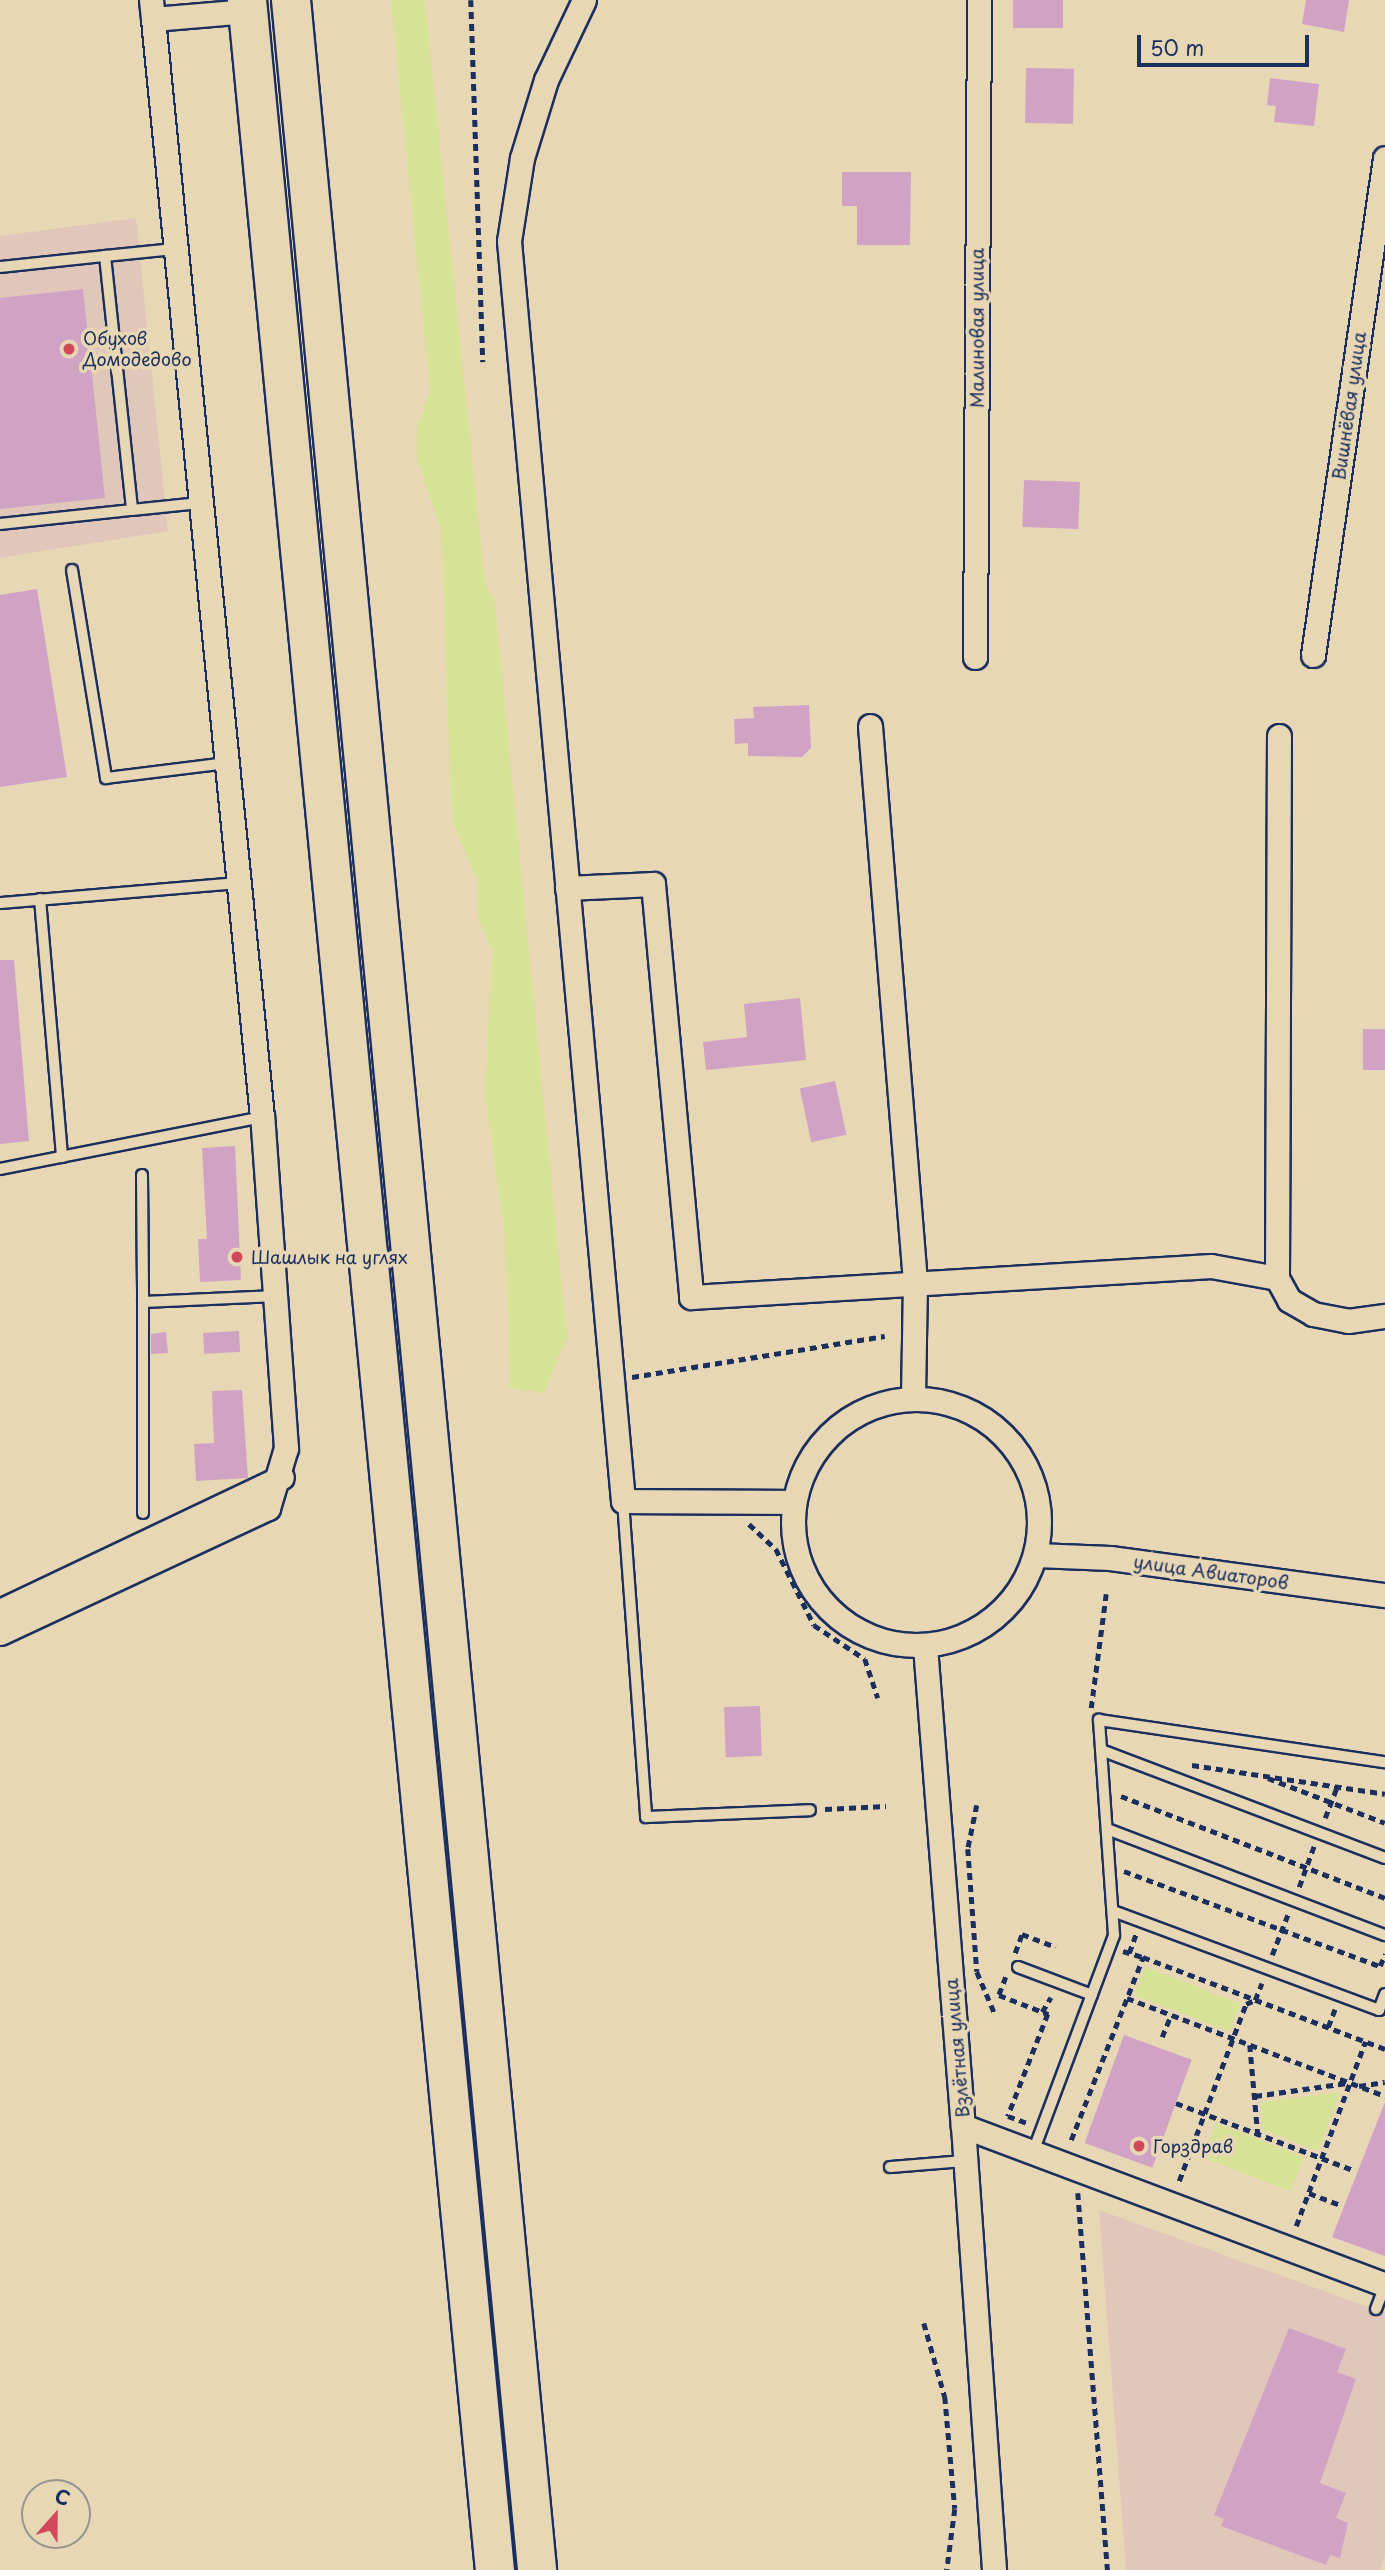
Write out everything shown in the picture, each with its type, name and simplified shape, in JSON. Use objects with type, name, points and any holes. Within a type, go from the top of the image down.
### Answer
[{"type":"highway","points":[[291,0],[537,2570]]},
{"type":"highway","points":[[247,5],[495,2570]]},
{"type":"street","points":[[584,0],[542,93],[522,158],[509,241],[623,1501],[792,1502]]},
{"type":"street","name":"Малиновая улица","points":[[975,657],[979,0]]},
{"type":"street","points":[[0,1633],[268,1508],[282,1477],[277,1296],[262,1117],[152,9],[247,5]]},
{"type":"street","name":"Вишнёвая улица","points":[[1313,655],[1385,158]]},
{"type":"street","points":[[870,726],[915,1282],[913,1399]]},
{"type":"street","points":[[1279,736],[1277,1278],[1289,1300],[1313,1314],[1348,1321],[1385,1317]]},
{"type":"street","points":[[567,888],[653,884],[691,1297],[1211,1266],[1277,1278]]},
{"type":"street","points":[[892,1399],[913,1399],[942,1400],[989,1420],[1023,1457],[1040,1505],[1036,1555],[1013,1600],[974,1632],[925,1646],[880,1641],[841,1621],[810,1588],[794,1547],[792,1502],[810,1455],[845,1419],[892,1399]]},
{"type":"street","points":[[0,1611],[282,1477]]},
{"type":"street","name":"улица Авиаторов","points":[[1036,1555],[1110,1558],[1385,1595]]},
{"type":"street","name":"Взлётная улица","points":[[925,1646],[963,2126],[1385,2285]]},
{"type":"street","points":[[963,2126],[994,2570]]},
{"type":"lane","points":[[0,267],[174,249]]},
{"type":"lane","points":[[106,256],[132,510]]},
{"type":"lane","points":[[0,524],[200,503]]},
{"type":"lane","points":[[72,570],[106,778],[226,763]]},
{"type":"lane","points":[[0,903],[239,883]]},
{"type":"lane","points":[[40,899],[62,1157]]},
{"type":"lane","points":[[0,1170],[262,1117]]},
{"type":"lane","points":[[142,1175],[143,1513]]},
{"type":"lane","points":[[143,1302],[277,1296]]},
{"type":"lane","points":[[623,1501],[646,1816],[810,1810]]},
{"type":"lane","points":[[1033,2152],[1114,1935],[1099,1720],[1385,1762]]},
{"type":"lane","points":[[1101,1750],[1385,1858]]},
{"type":"lane","points":[[1107,1829],[1385,1935]]},
{"type":"lane","points":[[1113,1911],[1379,2010],[1385,1994]]},
{"type":"lane","points":[[1013,1965],[1092,1995]]},
{"type":"lane","points":[[890,2167],[965,2161]]},
{"type":"lane","points":[[1376,2309],[1385,2285]]},
{"type":"path","points":[[471,0],[484,362]]},
{"type":"path","points":[[631,1377],[885,1336]]},
{"type":"path","points":[[716,1502],[776,1549],[814,1625],[865,1660],[878,1698]]},
{"type":"path","points":[[1177,1763],[1385,1794]]},
{"type":"path","points":[[1257,1774],[1385,1823]]},
{"type":"path","points":[[1121,1797],[1385,1898]]},
{"type":"path","points":[[976,1805],[968,1849],[977,1972],[995,2014]]},
{"type":"path","points":[[810,1810],[886,1806]]},
{"type":"path","points":[[1123,1871],[1380,1966],[1385,1954]]},
{"type":"path","points":[[1056,1947],[1023,1934],[999,1995],[1048,2014],[1008,2116],[1071,2140],[1143,1957],[1385,2049]]},
{"type":"path","points":[[1042,2012],[1049,1996],[1060,2000]]},
{"type":"path","points":[[1127,1998],[1385,2096]]},
{"type":"path","points":[[1162,2038],[1171,2015]]},
{"type":"path","points":[[1296,2226],[1365,2042]]},
{"type":"path","points":[[1250,2045],[1258,2134]]},
{"type":"path","points":[[1255,2096],[1350,2082]]},
{"type":"path","points":[[1358,2086],[1385,2082]]},
{"type":"path","points":[[1176,2103],[1353,2170]]},
{"type":"path","points":[[1076,2168],[1108,2570]]},
{"type":"path","points":[[1309,2193],[1341,2205]]},
{"type":"path","points":[[924,2323],[946,2411],[955,2509],[947,2570]]},
{"type":"shaded area","points":[[136,218],[168,531],[0,558],[0,236]]},
{"type":"shaded area","points":[[1099,2210],[1385,2313],[1385,2556],[1380,2570],[1126,2570]]},
{"type":"green space","points":[[391,0],[425,0],[485,582],[495,602],[567,1338],[544,1393],[510,1388],[505,1238],[485,1093],[492,950],[478,917],[478,882],[452,821],[441,529],[417,460],[417,426],[430,392]]},
{"type":"green space","points":[[1145,1967],[1240,2004],[1229,2032],[1134,1995]]},
{"type":"green space","points":[[1340,2092],[1318,2151],[1262,2130],[1261,2102]]},
{"type":"green space","points":[[1216,2123],[1304,2157],[1290,2191],[1203,2158]]},
{"type":"building","points":[[1013,0],[1063,0],[1063,28],[1013,28]]},
{"type":"building","points":[[1306,0],[1349,0],[1344,32],[1302,24]]},
{"type":"building","points":[[1026,68],[1074,69],[1073,124],[1025,123]]},
{"type":"building","points":[[1270,78],[1319,84],[1314,126],[1274,122],[1276,106],[1267,105]]},
{"type":"building","points":[[842,172],[911,172],[910,245],[857,245],[857,206],[842,206]]},
{"type":"building","points":[[83,289],[105,498],[0,509],[0,298]]},
{"type":"building","points":[[1024,480],[1080,482],[1078,529],[1022,527]]},
{"type":"building","points":[[37,589],[67,777],[0,787],[0,595]]},
{"type":"building","points":[[809,705],[811,748],[802,757],[748,756],[748,743],[735,744],[734,719],[754,718],[753,707]]},
{"type":"building","points":[[0,960],[14,960],[29,1141],[0,1144]]},
{"type":"building","points":[[800,998],[806,1060],[706,1070],[703,1042],[747,1037],[744,1004]]},
{"type":"building","points":[[1363,1029],[1385,1029],[1385,1070],[1363,1070]]},
{"type":"building","points":[[835,1081],[846,1135],[811,1142],[800,1088]]},
{"type":"building","points":[[235,1146],[241,1280],[200,1282],[198,1239],[207,1239],[202,1148]]},
{"type":"building","points":[[239,1331],[240,1352],[204,1354],[203,1333]]},
{"type":"building","points":[[166,1332],[168,1353],[151,1354],[151,1334]]},
{"type":"building","points":[[242,1390],[248,1478],[196,1481],[194,1444],[214,1443],[212,1391]]},
{"type":"building","points":[[760,1706],[762,1756],[726,1757],[724,1707]]},
{"type":"building","points":[[1124,2035],[1192,2060],[1152,2168],[1085,2143]]},
{"type":"building","points":[[1385,2102],[1385,2256],[1332,2237]]},
{"type":"building","points":[[1289,2328],[1346,2349],[1337,2372],[1356,2379],[1320,2483],[1346,2493],[1336,2518],[1348,2523],[1340,2558],[1330,2555],[1326,2565],[1221,2526],[1224,2519],[1214,2515]]},
{"type":"place","name":"Обухов Домодедово","points":[[69,349]]},
{"type":"place","name":"Шашлык на углях","points":[[237,1257]]},
{"type":"place","name":"Горздрав","points":[[1139,2146]]}]
